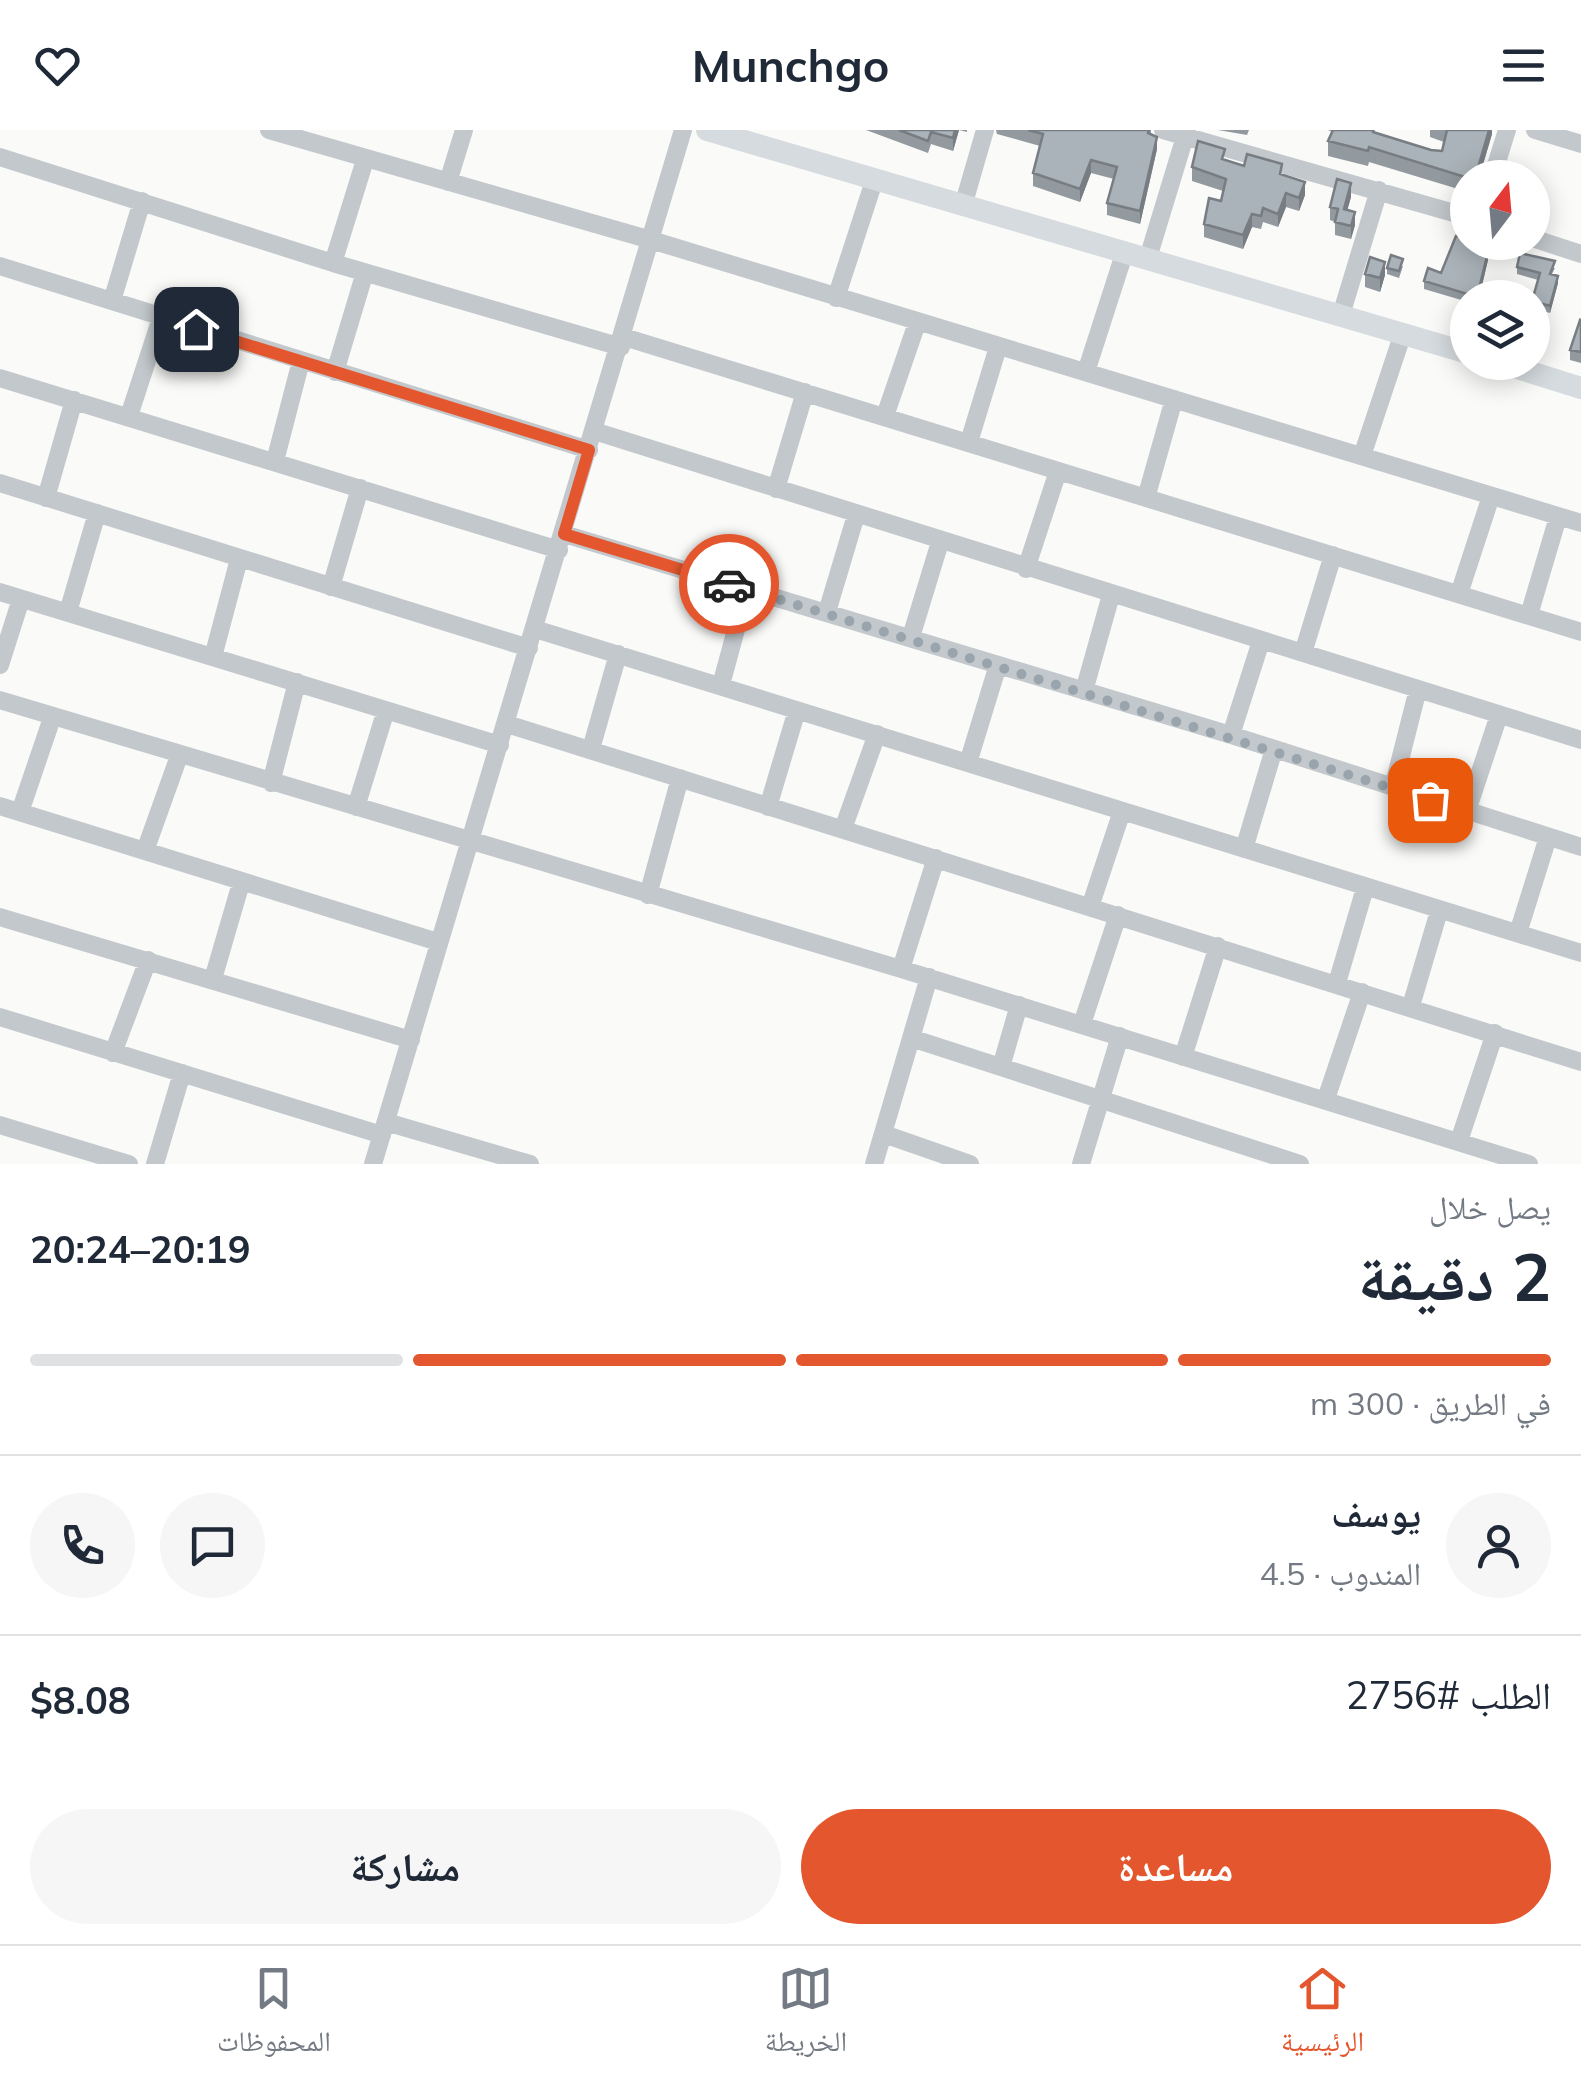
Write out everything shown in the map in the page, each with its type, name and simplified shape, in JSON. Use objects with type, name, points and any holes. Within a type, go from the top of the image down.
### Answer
[{"type":"street","points":[[269,130],[651,240],[1581,523]]},
{"type":"street","points":[[448,182],[464,130]]},
{"type":"street","points":[[373,1164],[623,342],[683,130]]},
{"type":"street","points":[[710,130],[874,182],[1450,347]]},
{"type":"street","points":[[964,206],[985,130]]},
{"type":"street","points":[[1163,130],[1186,133],[1450,212]]},
{"type":"street","points":[[1497,160],[1506,130]]},
{"type":"street","points":[[1535,130],[1581,144]]},
{"type":"street","points":[[1086,372],[1186,133]]},
{"type":"street","points":[[0,157],[333,263],[885,416],[1581,632]]},
{"type":"street","points":[[333,263],[366,160]]},
{"type":"street","points":[[836,298],[874,182]]},
{"type":"street","points":[[1341,315],[1379,190]]},
{"type":"street","points":[[112,301],[142,201]]},
{"type":"street","points":[[1550,244],[1581,254]]},
{"type":"street","points":[[0,266],[589,450]]},
{"type":"street","points":[[335,372],[365,272]]},
{"type":"street","points":[[129,416],[161,318]]},
{"type":"street","points":[[885,416],[917,323]]},
{"type":"street","points":[[1362,456],[1403,333]]},
{"type":"street","points":[[969,442],[998,347]]},
{"type":"street","points":[[274,461],[301,362]]},
{"type":"street","points":[[0,378],[360,488],[912,637],[1581,847]]},
{"type":"street","points":[[1550,378],[1581,388]]},
{"type":"street","points":[[776,490],[805,392]]},
{"type":"street","points":[[1146,498],[1174,399]]},
{"type":"street","points":[[46,498],[74,400]]},
{"type":"street","points":[[594,431],[1026,569],[1580,738]]},
{"type":"street","points":[[1026,569],[1058,471]]},
{"type":"street","points":[[0,484],[331,587],[532,638],[618,654],[1581,952]]},
{"type":"street","points":[[331,587],[360,488]]},
{"type":"street","points":[[1459,594],[1491,496]]},
{"type":"street","points":[[68,612],[97,513]]},
{"type":"street","points":[[827,612],[856,515]]},
{"type":"street","points":[[1530,616],[1558,517]]},
{"type":"street","points":[[912,637],[940,542]]},
{"type":"street","points":[[1303,653],[1333,556]]},
{"type":"street","points":[[212,657],[239,559]]},
{"type":"street","points":[[721,686],[748,590]]},
{"type":"street","points":[[0,592],[500,745]]},
{"type":"street","points":[[1084,691],[1111,595]]},
{"type":"street","points":[[0,664],[21,599]]},
{"type":"street","points":[[1230,735],[1262,641]]},
{"type":"street","points":[[590,749],[618,654]]},
{"type":"street","points":[[968,762],[998,665]]},
{"type":"street","points":[[272,783],[297,682]]},
{"type":"street","points":[[1393,788],[1418,689]]},
{"type":"street","points":[[0,700],[929,977],[1529,1164]]},
{"type":"street","points":[[356,807],[386,710]]},
{"type":"street","points":[[768,807],[797,710]]},
{"type":"street","points":[[1468,811],[1499,715]]},
{"type":"street","points":[[20,812],[52,718]]},
{"type":"street","points":[[506,724],[1581,1062]]},
{"type":"street","points":[[842,830],[877,734]]},
{"type":"street","points":[[1244,850],[1274,749]]},
{"type":"street","points":[[145,851],[179,756]]},
{"type":"street","points":[[648,894],[680,778]]},
{"type":"street","points":[[0,806],[438,942]]},
{"type":"street","points":[[1090,907],[1122,810]]},
{"type":"street","points":[[1518,933],[1548,837]]},
{"type":"street","points":[[902,969],[936,858]]},
{"type":"street","points":[[213,979],[241,883]]},
{"type":"street","points":[[1337,983],[1366,888]]},
{"type":"street","points":[[1411,1006],[1439,911]]},
{"type":"street","points":[[1082,1024],[1118,915]]},
{"type":"street","points":[[0,916],[411,1040]]},
{"type":"street","points":[[1184,1057],[1218,946]]},
{"type":"street","points":[[113,1053],[148,960]]},
{"type":"street","points":[[874,1164],[929,977]]},
{"type":"street","points":[[1326,1100],[1362,992]]},
{"type":"street","points":[[1001,1067],[1019,1005]]},
{"type":"street","points":[[0,1016],[182,1074],[530,1164]]},
{"type":"street","points":[[1459,1141],[1495,1034]]},
{"type":"street","points":[[1081,1164],[1120,1036]]},
{"type":"street","points":[[911,1038],[1300,1164]]},
{"type":"street","points":[[155,1164],[182,1074]]},
{"type":"street","points":[[0,1124],[129,1164]]},
{"type":"street","points":[[884,1134],[970,1164]]},
{"type":"building","points":[[899,130],[955,130],[953,138],[931,132],[928,141]]},
{"type":"building","points":[[1028,130],[1149,130],[1157,137],[1140,211],[1107,203],[1117,167],[1091,160],[1080,189],[1033,173],[1043,134]]},
{"type":"building","points":[[1333,130],[1373,130],[1442,151],[1447,130],[1489,130],[1480,160],[1450,160],[1450,172],[1369,147],[1368,151],[1328,141]]},
{"type":"building","points":[[1198,141],[1225,149],[1222,159],[1244,166],[1247,154],[1282,164],[1280,174],[1305,182],[1299,198],[1286,193],[1278,214],[1263,208],[1261,216],[1252,214],[1243,235],[1204,224],[1209,198],[1221,201],[1226,179],[1192,167]]},
{"type":"building","points":[[1337,179],[1351,183],[1344,209],[1355,212],[1351,226],[1335,222],[1338,209],[1330,207]]},
{"type":"building","points":[[1450,251],[1450,260],[1486,260],[1481,280],[1450,280],[1450,289],[1424,281],[1428,268],[1441,273]]},
{"type":"building","points":[[1391,255],[1403,259],[1399,271],[1387,268]]},
{"type":"building","points":[[1370,257],[1385,262],[1380,278],[1365,274]]},
{"type":"building","points":[[1518,260],[1555,261],[1550,274],[1558,276],[1550,306],[1550,280],[1538,280],[1540,273],[1517,267]]},
{"type":"building","points":[[1581,321],[1581,352],[1570,350]]},
{"type":"way so far","points":[[729,584],[912,637],[1430,800]]},
{"type":"route","points":[[196,329],[589,450],[564,534],[729,584]]}]
